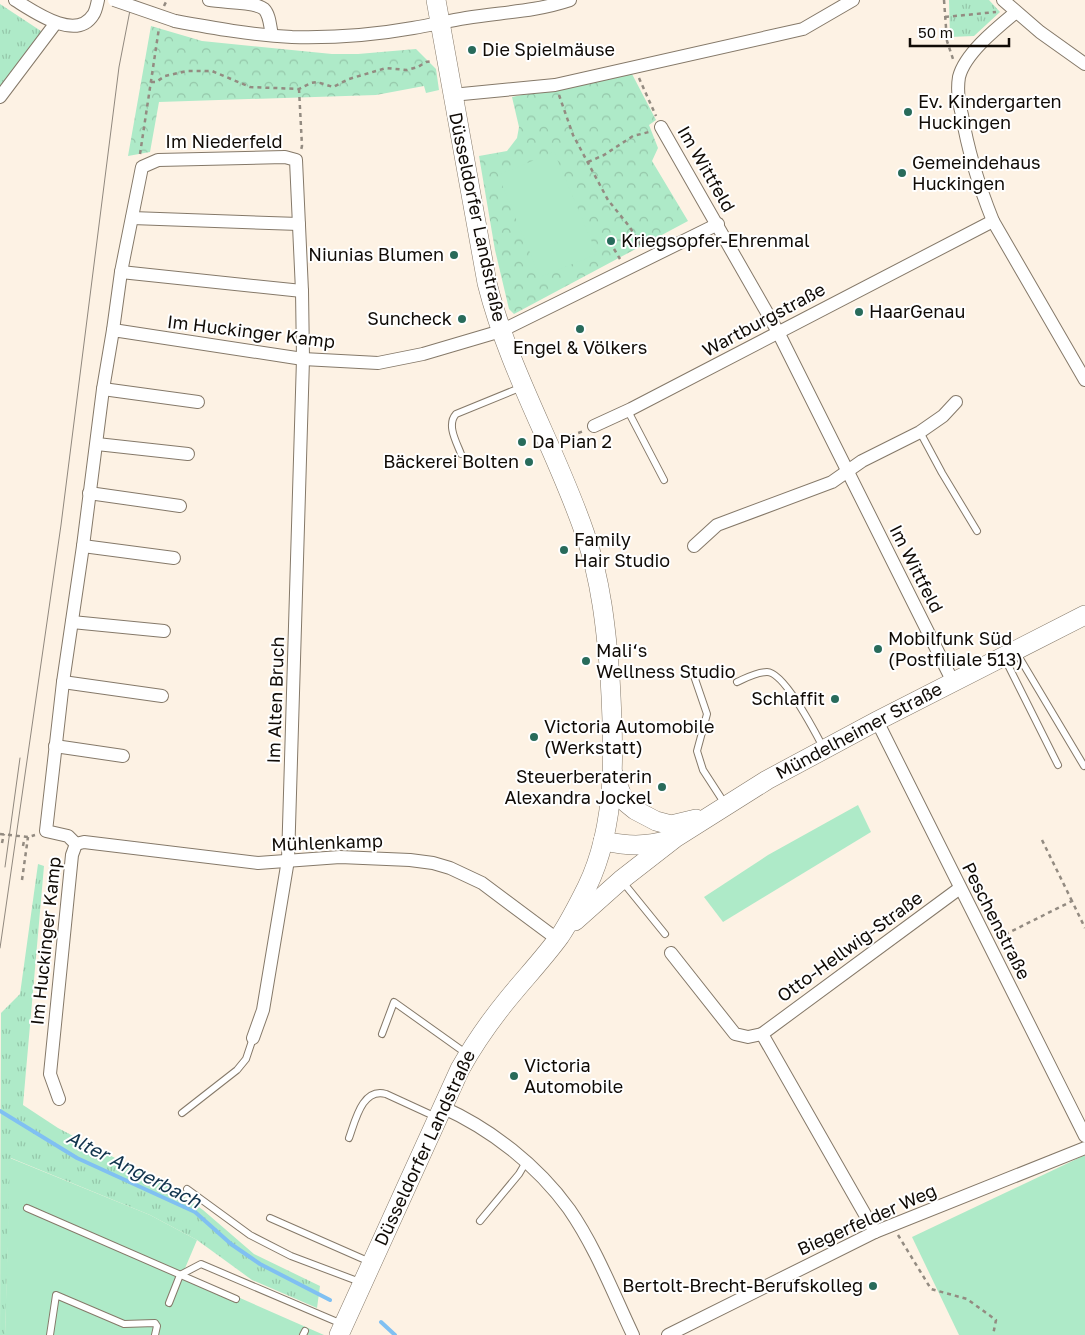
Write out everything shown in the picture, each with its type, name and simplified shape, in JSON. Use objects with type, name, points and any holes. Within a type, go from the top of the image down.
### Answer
[{"type":"main road","name":"Düsseldorfer Landstraße","points":[[341,1330],[454,1078],[477,1040],[559,936],[588,885],[603,841],[609,809],[612,769],[612,708],[601,593],[585,534],[501,331],[487,283],[436,0]]},
{"type":"main road","name":"Mündelheimer Straße","points":[[559,936],[622,880],[675,838],[721,808],[824,748],[1085,615]]},
{"type":"main road","name":"Mündelheimer Straße","points":[[612,769],[624,800],[635,810],[656,821],[672,825],[684,823],[721,808]]},
{"type":"main road","name":"Mündelheimer Straße","points":[[603,841],[640,846],[675,838]]},
{"type":"street","points":[[15,0],[55,24],[71,26],[85,23],[94,15],[98,0]]},
{"type":"street","points":[[114,0],[174,21],[226,30],[292,37],[360,34],[411,29],[466,18],[531,11],[570,0]]},
{"type":"street","points":[[209,0],[257,5],[265,10],[269,18],[272,35]]},
{"type":"street","points":[[452,95],[555,85],[803,29],[853,0]]},
{"type":"street","points":[[1003,0],[1040,32],[1085,64]]},
{"type":"street","points":[[1016,12],[972,54],[959,76],[960,107],[967,148],[993,221],[1085,380]]},
{"type":"street","points":[[0,97],[55,24]]},
{"type":"street","name":"Im Wittfeld","points":[[662,127],[778,332],[953,682]]},
{"type":"street","name":"Im Niederfeld","points":[[142,167],[158,160],[285,157],[296,160],[303,359]]},
{"type":"street","points":[[113,330],[121,272],[142,167]]},
{"type":"street","points":[[132,218],[299,224]]},
{"type":"street","name":"Wartburgstraße","points":[[594,426],[628,411],[993,221]]},
{"type":"street","name":"Im Huckinger Kamp","points":[[59,1098],[50,1074],[72,855],[76,844],[68,836],[46,831],[63,682],[103,389],[113,330],[303,359],[378,362],[423,354],[501,331],[718,224]]},
{"type":"street","points":[[121,272],[302,291]]},
{"type":"street","name":"Im Alten Bruch","points":[[253,1038],[263,1010],[288,860],[303,359]]},
{"type":"street","points":[[103,389],[198,402]]},
{"type":"street","points":[[694,546],[717,526],[832,482],[862,461],[920,432],[943,416],[956,402]]},
{"type":"street","points":[[97,444],[188,454]]},
{"type":"street","points":[[89,493],[180,506]]},
{"type":"street","points":[[83,546],[174,558]]},
{"type":"street","points":[[72,622],[164,631]]},
{"type":"street","points":[[63,682],[162,696]]},
{"type":"street","name":"Peschenstraße","points":[[877,721],[1085,1136]]},
{"type":"street","points":[[55,746],[123,756]]},
{"type":"street","name":"Mühlenkamp","points":[[76,844],[84,842],[258,863],[340,857],[433,863],[450,868],[482,883],[559,936]]},
{"type":"street","name":"Otto-Hellwig-Straße","points":[[762,1034],[960,888]]},
{"type":"street","points":[[671,953],[735,1034],[748,1037],[762,1034],[875,1232]]},
{"type":"street","points":[[439,1112],[463,1117],[490,1134],[526,1162],[544,1179],[568,1209],[591,1246],[633,1335]]},
{"type":"street","name":"Biegerfelder Weg","points":[[668,1335],[875,1232],[1085,1148]]},
{"type":"lane","points":[[461,454],[452,423],[456,414],[523,386]]},
{"type":"lane","points":[[628,411],[664,480]]},
{"type":"lane","points":[[920,432],[977,531]]},
{"type":"lane","points":[[1009,654],[1058,764]]},
{"type":"lane","points":[[1009,654],[1084,766]]},
{"type":"lane","points":[[737,682],[756,674],[768,672],[775,674],[794,697],[824,748]]},
{"type":"lane","points":[[694,676],[708,714],[697,751],[703,770],[721,808]]},
{"type":"lane","points":[[622,880],[665,934]]},
{"type":"lane","points":[[382,1034],[394,1002],[468,1055]]},
{"type":"lane","points":[[182,1113],[238,1070],[246,1059],[253,1038]]},
{"type":"lane","points":[[349,1138],[361,1106],[368,1098],[381,1092],[439,1112]]},
{"type":"lane","points":[[480,1221],[519,1174],[526,1162]]},
{"type":"lane","points":[[187,1189],[250,1236],[291,1256],[362,1282]]},
{"type":"lane","points":[[27,1208],[236,1299]]},
{"type":"lane","points":[[270,1218],[371,1262]]},
{"type":"lane","points":[[169,1303],[180,1275],[201,1264],[341,1330]]},
{"type":"lane","points":[[50,1335],[56,1295],[124,1324],[155,1323],[157,1326],[155,1335]]},
{"type":"path","points":[[163,13],[166,0]]},
{"type":"path","points":[[944,0],[947,40],[959,76]]},
{"type":"path","points":[[945,17],[1016,12]]},
{"type":"path","points":[[142,167],[139,163],[159,27]]},
{"type":"path","points":[[151,82],[156,82],[165,76],[188,71],[212,71],[250,87],[299,89],[311,82],[317,82],[333,87],[348,79],[386,68],[407,70],[418,67],[426,62],[446,60]]},
{"type":"path","name":"Im Wittfeld","points":[[634,67],[662,127]]},
{"type":"path","points":[[555,85],[573,135],[587,162],[608,200],[629,226],[650,259]]},
{"type":"path","points":[[296,160],[302,146],[299,89]]},
{"type":"path","points":[[587,162],[604,155],[634,136],[662,127]]},
{"type":"path","points":[[548,444],[594,426]]},
{"type":"path","points":[[2,843],[2,834],[28,837],[22,880]]},
{"type":"path","points":[[23,846],[24,840],[28,841]]},
{"type":"path","points":[[1042,840],[1085,928]]},
{"type":"path","points":[[988,943],[1072,901]]},
{"type":"path","points":[[892,1225],[931,1289],[967,1299],[996,1320],[993,1335]]},
{"type":"green space","points":[[949,0],[989,0],[1000,12],[974,36],[950,37]]},
{"type":"green space","points":[[0,4],[44,33],[0,90]]},
{"type":"green space","points":[[151,26],[202,41],[332,54],[358,54],[416,49],[436,69],[439,90],[426,93],[424,86],[376,95],[159,102],[150,152],[128,156]]},
{"type":"green space","points":[[632,74],[656,120],[649,125],[658,148],[652,161],[688,221],[514,314],[509,309],[495,250],[479,156],[507,151],[517,138],[519,127],[512,97]]},
{"type":"green space","points":[[554,152],[597,254],[540,277],[498,175]]},
{"type":"green space","points":[[858,805],[871,832],[723,922],[704,897],[768,855]]},
{"type":"green space","points":[[38,864],[44,866],[23,1105],[58,1128],[172,1188],[203,1210],[254,1254],[320,1286],[317,1308],[252,1280],[197,1240],[150,1215],[11,1158],[5,1335],[0,1335],[1,1013],[20,994]]},
{"type":"green space","points":[[1085,1155],[1085,1335],[959,1335],[912,1237]]},
{"type":"green space","points":[[10,1158],[150,1215],[197,1240],[183,1273],[324,1335],[5,1335]]},
{"type":"waterway","name":"Alter Angerbach","points":[[0,1111],[77,1158],[195,1212],[231,1244],[260,1264],[330,1300]]},
{"type":"waterway","name":"Alter Angerbach","points":[[381,1322],[395,1335]]},
{"type":"tram line","points":[[0,948],[61,525],[119,67],[132,0]]},
{"type":"tram line","points":[[5,867],[20,758]]},
{"type":"place","name":"Die Spielmäuse","points":[[472,50]]},
{"type":"place","name":"Ev. Kindergarten Huckingen","points":[[908,112]]},
{"type":"place","name":"Gemeindehaus Huckingen","points":[[902,173]]},
{"type":"place","name":"Kriegsopfer-Ehrenmal","points":[[611,241]]},
{"type":"place","name":"Niunias Blumen","points":[[454,255]]},
{"type":"place","name":"HaarGenau","points":[[859,312]]},
{"type":"place","name":"Suncheck","points":[[462,319]]},
{"type":"place","name":"Engel & Völkers","points":[[580,329]]},
{"type":"place","name":"Da Pian 2","points":[[522,442]]},
{"type":"place","name":"Bäckerei Bolten","points":[[529,462]]},
{"type":"place","name":"Family Hair Studio","points":[[564,550]]},
{"type":"place","name":"Mobilfunk Süd (Postfiliale 513)","points":[[878,649]]},
{"type":"place","name":"Mali‘s Wellness Studio","points":[[586,661]]},
{"type":"place","name":"Schlaffit","points":[[835,699]]},
{"type":"place","name":"Victoria Automobile (Werkstatt)","points":[[534,737]]},
{"type":"place","name":"Steuerberaterin Alexandra Jockel","points":[[662,787]]},
{"type":"place","name":"Victoria Automobile","points":[[514,1076]]},
{"type":"place","name":"Bertolt-Brecht-Berufskolleg","points":[[873,1286]]}]
